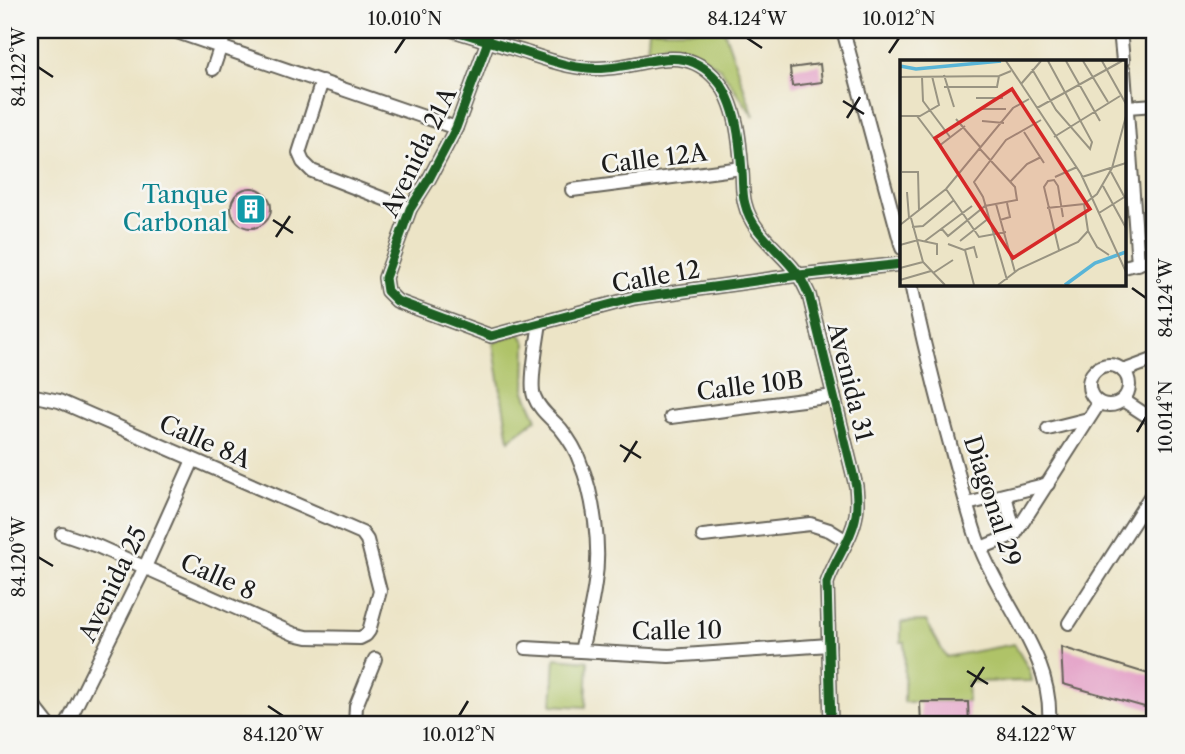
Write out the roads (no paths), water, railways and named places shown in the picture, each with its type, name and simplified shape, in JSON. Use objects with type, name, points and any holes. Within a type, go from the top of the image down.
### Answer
[{"type":"street","points":[[171,30],[456,128]]},
{"type":"street","points":[[213,69],[226,30]]},
{"type":"street","points":[[452,30],[487,35]]},
{"type":"street","points":[[843,30],[900,243]]},
{"type":"street","points":[[1120,30],[1123,60]]},
{"type":"street","name":"Avenida 31","points":[[487,35],[561,64],[583,68],[607,68],[656,58],[686,60],[709,72],[727,95],[742,168],[744,203],[749,215],[770,244],[799,275],[809,295],[856,486],[854,524],[831,569],[827,583],[831,724]]},
{"type":"street","name":"Avenida 21A","points":[[387,291],[385,278],[410,209],[456,128],[487,35]]},
{"type":"street","points":[[322,81],[299,153],[303,162],[312,171],[410,209]]},
{"type":"street","points":[[1126,95],[1138,264]]},
{"type":"street","points":[[1127,107],[1155,105]]},
{"type":"street","name":"Calle 12A","points":[[572,190],[742,168]]},
{"type":"street","points":[[1126,267],[1155,259]]},
{"type":"street","name":"Calle 12","points":[[387,291],[397,301],[491,336],[634,298],[900,264]]},
{"type":"street","name":"Diagonal 29","points":[[911,285],[926,356],[967,504],[981,548],[1000,591],[1037,656],[1049,696],[1049,724]]},
{"type":"street","points":[[540,322],[533,394],[541,408],[571,443],[580,462],[596,533],[595,585],[581,651]]},
{"type":"street","points":[[1123,370],[1155,359]]},
{"type":"street","points":[[1104,366],[1123,370],[1129,388],[1123,400],[1112,405],[1099,403],[1094,399],[1089,386],[1093,374],[1104,366]]},
{"type":"street","name":"Calle 8A","points":[[30,396],[59,401],[362,534],[367,540],[380,591],[369,631],[360,638]]},
{"type":"street","name":"Calle 10B","points":[[671,417],[834,396]]},
{"type":"street","points":[[1123,400],[1155,421]]},
{"type":"street","points":[[981,548],[1015,534],[1099,403]]},
{"type":"street","points":[[1048,429],[1088,419]]},
{"type":"street","name":"Avenida 25","points":[[67,724],[145,567],[194,460]]},
{"type":"street","points":[[967,504],[1048,484]]},
{"type":"street","points":[[1069,623],[1155,489]]},
{"type":"street","points":[[1005,495],[1015,534]]},
{"type":"street","points":[[703,536],[810,524],[829,530],[847,541]]},
{"type":"street","name":"Calle 8","points":[[62,534],[97,546],[294,634],[307,637],[360,638]]},
{"type":"street","name":"Calle 10","points":[[526,648],[669,656],[829,645]]},
{"type":"street","points":[[355,724],[356,706],[375,659]]},
{"type":"street","points":[[30,701],[47,724]]},
{"type":"place","name":"Tanque Carbonal","points":[[251,209]]}]
